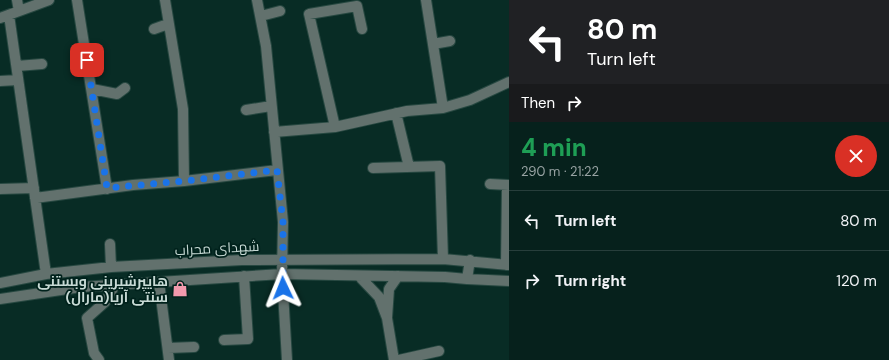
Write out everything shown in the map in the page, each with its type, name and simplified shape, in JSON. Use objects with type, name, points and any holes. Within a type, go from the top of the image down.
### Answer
[{"type":"street","points":[[17,0],[19,11]]},
{"type":"street","points":[[46,274],[17,66],[5,16],[49,0]]},
{"type":"street","points":[[77,0],[107,188]]},
{"type":"street","points":[[165,0],[168,24],[173,40],[183,109],[184,181]]},
{"type":"street","points":[[257,0],[266,46],[283,222],[282,274],[287,360]]},
{"type":"street","points":[[426,0],[443,108]]},
{"type":"street","points":[[335,127],[309,14],[357,6],[362,29]]},
{"type":"street","points":[[261,16],[280,11]]},
{"type":"street","points":[[154,29],[168,24]]},
{"type":"street","points":[[433,44],[450,41]]},
{"type":"street","points":[[17,66],[42,64]]},
{"type":"street","points":[[0,81],[18,80]]},
{"type":"street","points":[[274,132],[335,127],[396,113],[443,108],[470,100],[509,82]]},
{"type":"street","points":[[92,89],[117,94],[125,88]]},
{"type":"street","points":[[246,110],[271,106]]},
{"type":"street","points":[[396,113],[409,167]]},
{"type":"street","points":[[373,168],[440,166],[443,259]]},
{"type":"street","points":[[0,189],[34,193],[107,188],[277,170]]},
{"type":"street","points":[[490,184],[508,185],[508,265]]},
{"type":"street","points":[[110,244],[111,267]]},
{"type":"street","name":"شهدای محراب","points":[[0,283],[46,274],[111,267],[282,259],[443,259],[470,260],[508,265]]},
{"type":"street","points":[[467,279],[470,260]]},
{"type":"street","points":[[0,299],[81,287],[282,274],[445,277],[509,281]]},
{"type":"street","points":[[224,340],[248,340],[244,276]]},
{"type":"street","points":[[359,276],[379,297],[387,318],[394,360]]},
{"type":"street","points":[[387,318],[389,289],[398,276]]},
{"type":"street","points":[[160,282],[169,360]]},
{"type":"street","points":[[99,360],[94,353],[86,318],[105,302],[114,285]]},
{"type":"street","points":[[168,348],[194,347]]},
{"type":"street","points":[[399,360],[439,351]]},
{"type":"place","name":"هایپرشیرینی وبستنی سنتی آریا(مارال)","points":[[180,289]]},
{"type":"route","points":[[87,60],[107,188],[277,170],[283,222],[283,288]]}]
